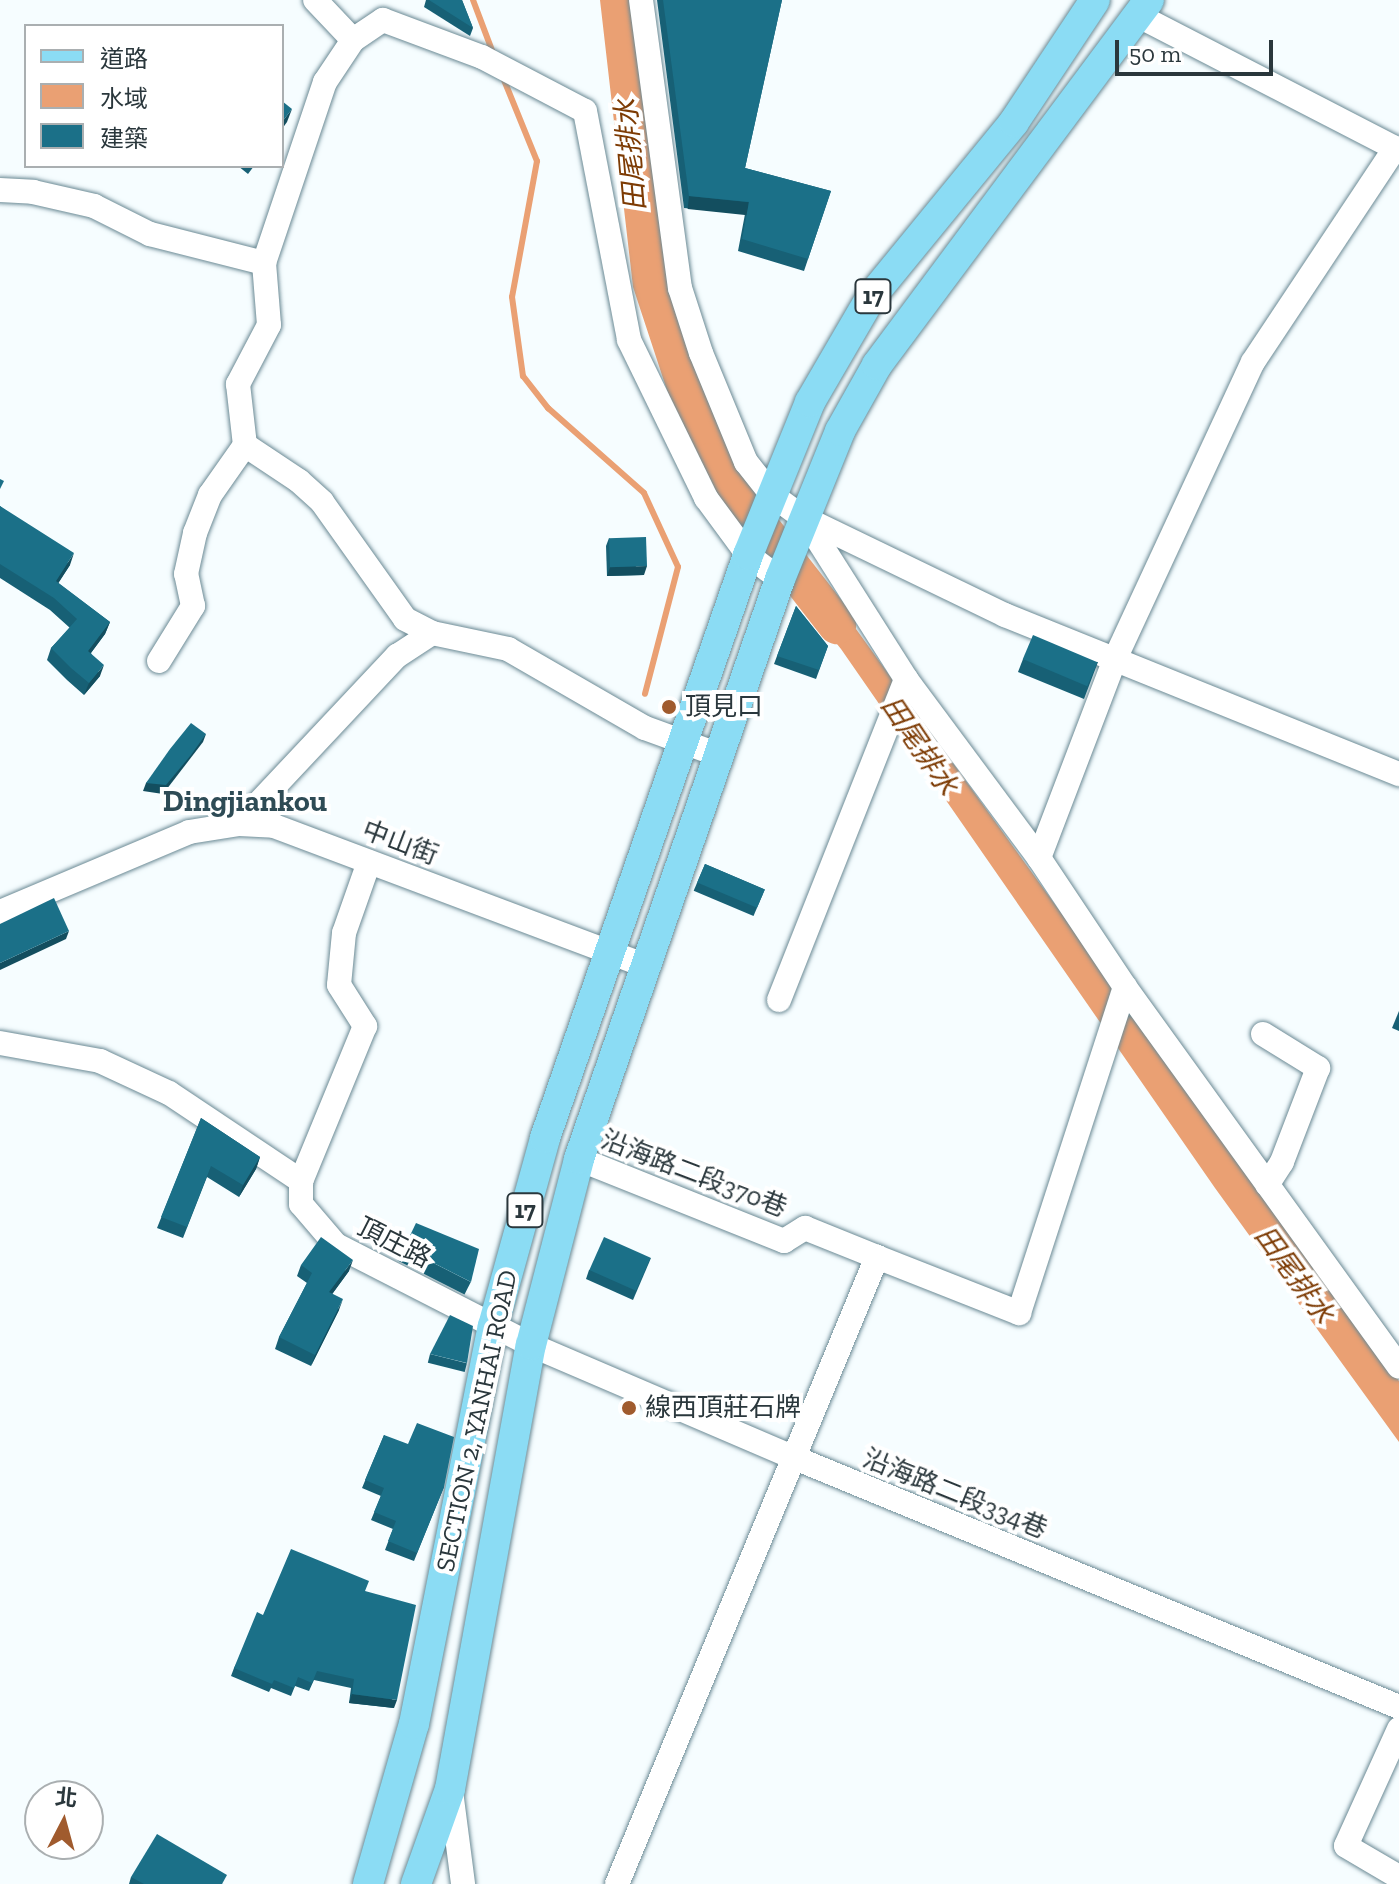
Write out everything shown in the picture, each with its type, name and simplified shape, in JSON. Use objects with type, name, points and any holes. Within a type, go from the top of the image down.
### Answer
[{"type":"main road","name":"17","points":[[748,555],[810,402],[871,297],[1014,122],[1095,0]]},
{"type":"main road","name":"17","points":[[780,579],[840,431],[877,365],[1144,8]]},
{"type":"main road","name":"SECTION 2, YANHAI ROAD","points":[[368,1884],[414,1724],[493,1326],[545,1138],[607,952],[748,555]]},
{"type":"main road","name":"SECTION 2, YANHAI ROAD","points":[[416,1884],[450,1789],[531,1345],[579,1159],[780,579]]},
{"type":"street","points":[[315,0],[353,40]]},
{"type":"street","points":[[641,0],[680,288],[701,353],[746,462],[772,495],[804,518],[1005,615],[1399,774]]},
{"type":"street","points":[[1039,858],[1115,659],[1253,362],[1397,149],[1144,8]]},
{"type":"street","points":[[159,661],[193,606],[186,574],[195,533],[210,495],[245,445],[238,384],[269,325],[264,263],[325,82],[353,40],[382,10],[482,57],[585,111],[629,340],[706,498],[748,555],[780,579]]},
{"type":"street","points":[[1,193],[33,192],[94,206],[150,234],[264,263]]},
{"type":"street","points":[[245,445],[299,481],[322,502],[405,619],[432,633],[508,649],[645,728],[719,755]]},
{"type":"street","points":[[804,518],[902,688],[1039,858],[1121,998],[1267,1185],[1399,1367]]},
{"type":"street","points":[[239,824],[397,656],[432,633]]},
{"type":"street","points":[[779,1000],[902,688]]},
{"type":"street","name":"中山街","points":[[0,912],[189,832],[239,824],[274,826],[644,965]]},
{"type":"street","points":[[0,1043],[100,1061],[169,1093],[301,1181],[365,1026],[339,985],[344,933],[369,862]]},
{"type":"street","points":[[617,1884],[877,1257],[1019,1313],[1121,998]]},
{"type":"street","points":[[1263,1034],[1318,1068],[1282,1162],[1267,1185]]},
{"type":"street","name":"沿海路二段370巷","points":[[579,1159],[784,1241],[805,1228],[877,1257]]},
{"type":"street","name":"頂庄路","points":[[301,1181],[301,1204],[336,1245],[493,1326]]},
{"type":"street","name":"沿海路二段334巷","points":[[493,1326],[795,1458],[1399,1707]]},
{"type":"street","points":[[1399,1729],[1346,1846],[1399,1877]]},
{"type":"street","points":[[450,1789],[463,1884]]},
{"type":"water","points":[[600,0],[634,0],[666,239],[750,482],[737,517],[705,482],[684,442],[633,287]]},
{"type":"water","points":[[812,568],[1399,1381],[1399,1442],[1215,1188],[841,649],[800,598]]},
{"type":"building","points":[[429,0],[462,0],[473,28]]},
{"type":"building","points":[[663,0],[782,0],[745,168],[831,191],[808,259],[742,239],[749,202],[689,196]]},
{"type":"building","points":[[284,103],[292,109],[284,119]]},
{"type":"building","points":[[0,506],[74,553],[56,581],[110,622],[88,651],[104,665],[89,683],[51,648],[77,619],[54,598],[0,564]]},
{"type":"building","points":[[646,537],[647,566],[610,567],[609,538]]},
{"type":"building","points":[[796,606],[828,646],[819,670],[777,656]]},
{"type":"building","points":[[1033,635],[1097,662],[1087,686],[1023,659]]},
{"type":"building","points":[[191,723],[206,734],[191,755],[166,785],[146,783],[170,749]]},
{"type":"building","points":[[705,864],[765,889],[757,908],[697,882]]},
{"type":"building","points":[[54,898],[69,931],[0,963],[0,924]]},
{"type":"building","points":[[201,1118],[260,1157],[243,1185],[211,1166],[187,1227],[161,1217]]},
{"type":"building","points":[[416,1223],[479,1249],[471,1282],[404,1248]]},
{"type":"building","points":[[321,1237],[353,1260],[329,1292],[343,1299],[315,1355],[279,1337],[312,1273],[301,1265]]},
{"type":"building","points":[[604,1237],[651,1258],[636,1291],[589,1270]]},
{"type":"building","points":[[450,1315],[473,1326],[467,1363],[430,1354]]},
{"type":"building","points":[[417,1423],[454,1437],[444,1487],[417,1553],[388,1541],[396,1521],[374,1512],[384,1488],[365,1480],[384,1435],[408,1444]]},
{"type":"building","points":[[291,1549],[369,1581],[365,1591],[416,1605],[397,1700],[352,1694],[354,1679],[317,1671],[312,1683],[298,1677],[294,1688],[274,1680],[272,1684],[234,1668],[257,1612],[263,1615]]},
{"type":"building","points":[[157,1834],[227,1875],[222,1884],[144,1884],[131,1877]]},
{"type":"waterway","points":[[473,0],[493,53]]},
{"type":"waterway","points":[[502,75],[537,161],[512,297],[523,376],[548,408],[644,493],[678,567],[645,694]]},
{"type":"waterway","name":"田尾排水","points":[[710,462],[837,625]]},
{"type":"place","name":"頂見口","points":[[669,707]]},
{"type":"place","name":"線西頂莊石牌","points":[[629,1408]]},
{"type":"district","name":"Dingjiankou","points":[[245,801]]}]
